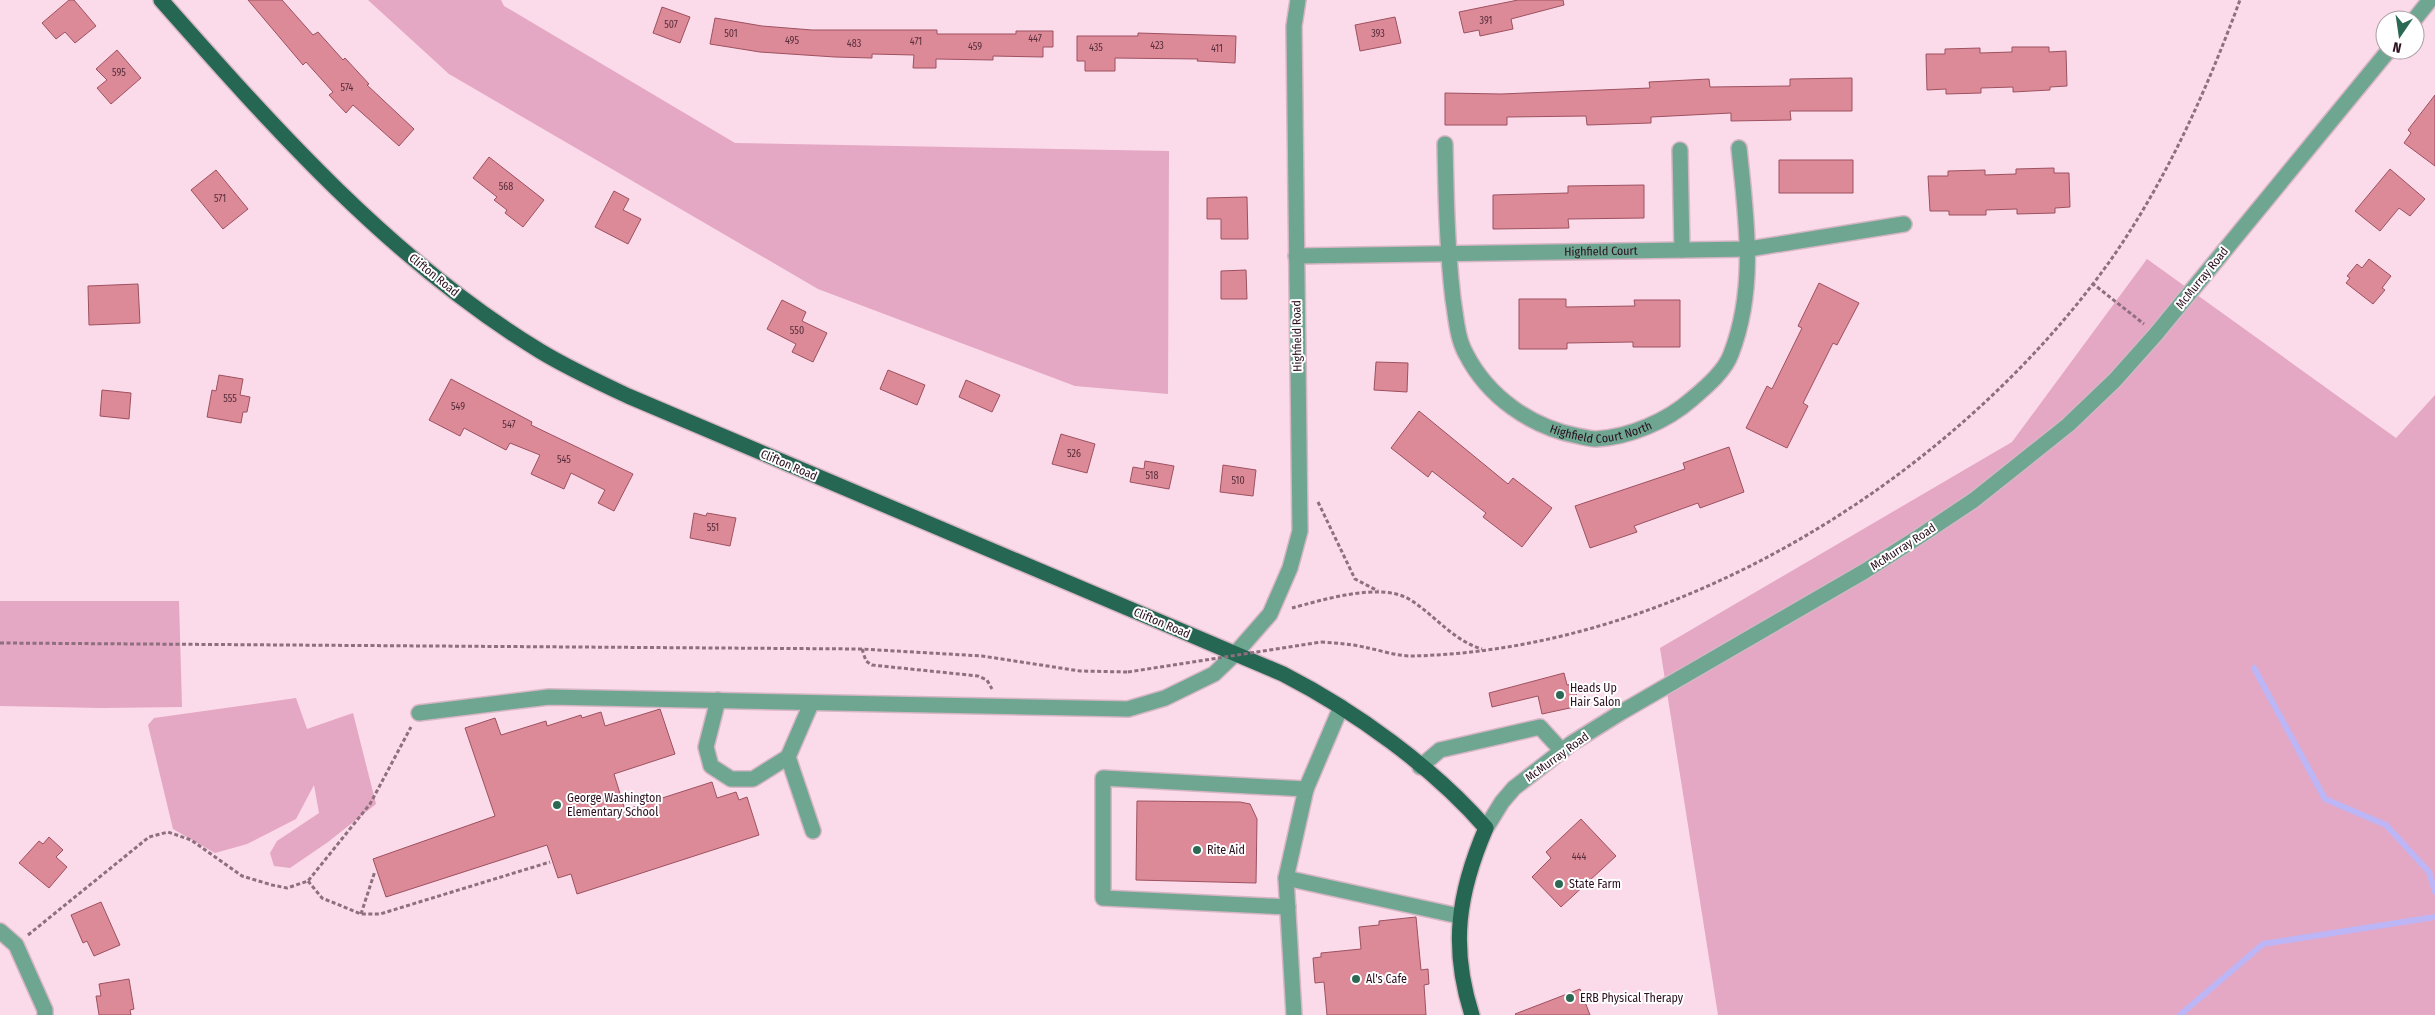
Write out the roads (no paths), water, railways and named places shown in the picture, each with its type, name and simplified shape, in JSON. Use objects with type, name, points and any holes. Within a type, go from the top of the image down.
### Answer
[{"type":"main road","name":"Clifton Road","points":[[161,0],[297,149],[361,212],[430,272],[478,310],[541,352],[577,372],[628,396],[1283,674],[1364,722],[1420,767],[1466,807],[1486,828]]},
{"type":"main road","name":"McMurray Road","points":[[1472,1015],[1462,980],[1459,955],[1459,916],[1465,883],[1486,828]]},
{"type":"street","name":"Highfield Road","points":[[419,713],[549,697],[718,700],[811,704],[1128,709],[1165,698],[1214,674],[1235,654],[1270,614],[1290,568],[1300,531],[1294,26],[1298,0]]},
{"type":"street","points":[[2422,10],[2430,0]]},
{"type":"street","name":"McMurray Road","points":[[1486,828],[1502,802],[1514,788],[1562,751],[1620,713],[1865,571],[1974,500],[2068,425],[2115,380],[2156,334],[2381,60]]},
{"type":"street","name":"Highfield Court North","points":[[1445,144],[1448,254],[1456,320],[1465,353],[1483,382],[1514,410],[1553,431],[1595,439],[1638,430],[1678,412],[1708,386],[1731,356],[1743,316],[1749,249],[1739,148]]},
{"type":"street","points":[[1680,150],[1682,250]]},
{"type":"street","name":"Highfield Court","points":[[1296,256],[1749,249],[1904,224]]},
{"type":"street","points":[[718,700],[706,747],[711,766],[731,779],[753,779],[788,757],[811,704]]},
{"type":"street","points":[[1294,1015],[1286,878],[1306,789],[1341,707]]},
{"type":"street","points":[[1420,767],[1440,750],[1540,727],[1562,751]]},
{"type":"street","points":[[788,757],[813,830]]},
{"type":"street","points":[[1288,907],[1103,898],[1103,778],[1306,789]]},
{"type":"street","points":[[1286,878],[1459,916]]},
{"type":"street","points":[[0,931],[16,945],[45,1015]]},
{"type":"waterway","points":[[2254,668],[2325,799],[2386,825],[2429,872],[2435,892]]},
{"type":"waterway","points":[[2180,1015],[2263,944],[2435,917]]},
{"type":"place","name":"Heads Up Hair Salon","points":[[1560,695]]},
{"type":"place","name":"George Washington Elementary School","points":[[557,805]]},
{"type":"place","name":"Rite Aid","points":[[1197,850]]},
{"type":"place","name":"State Farm","points":[[1559,884]]},
{"type":"place","name":"Al's Cafe","points":[[1356,979]]},
{"type":"place","name":"ERB Physical Therapy","points":[[1570,998]]}]
